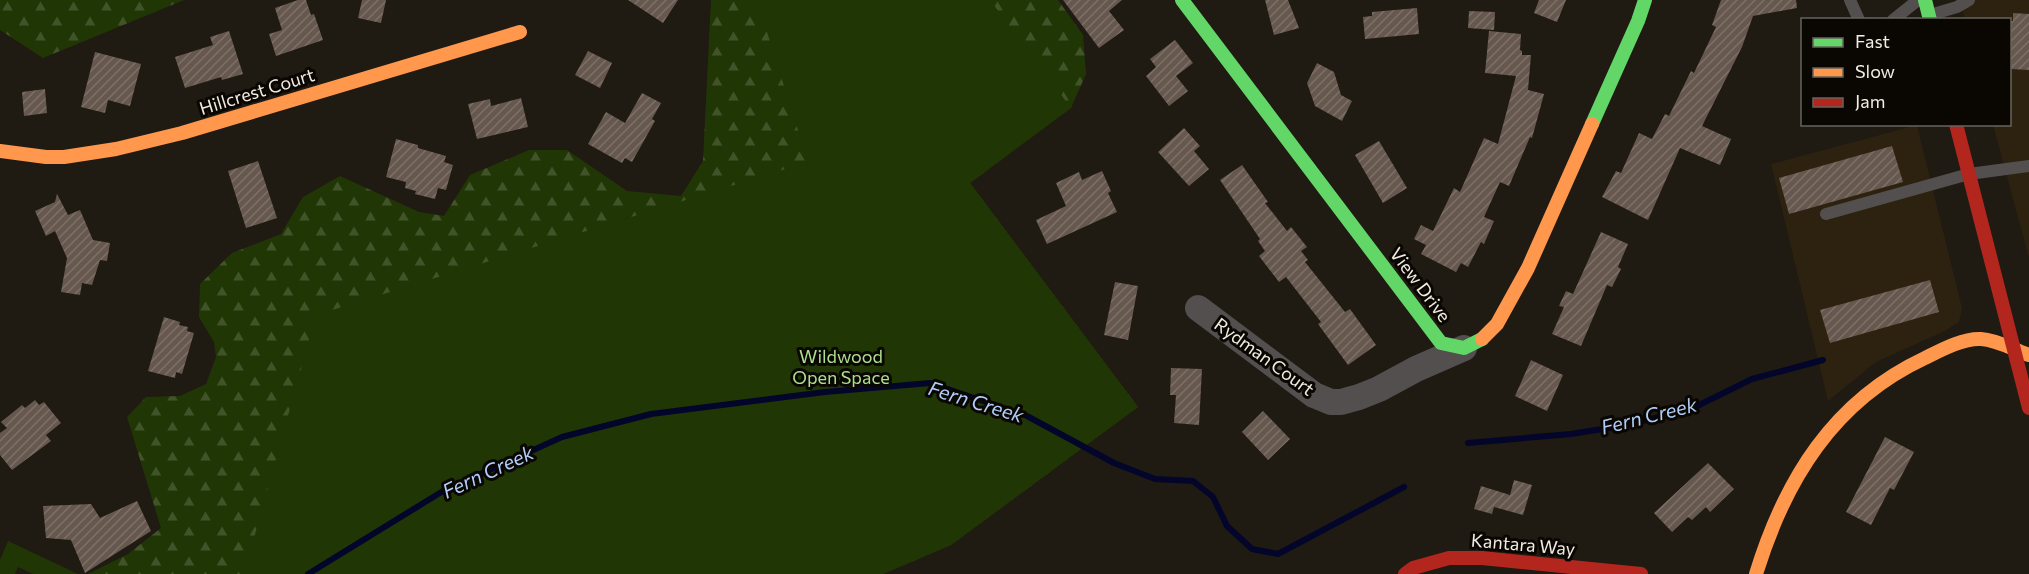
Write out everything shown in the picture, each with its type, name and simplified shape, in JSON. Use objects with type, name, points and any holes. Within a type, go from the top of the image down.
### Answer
[{"type":"street","name":"View Drive","points":[[1182,0],[1441,343],[1464,348]]},
{"type":"street","points":[[1464,348],[1480,340],[1497,324],[1528,268],[1638,21],[1644,0]]},
{"type":"street","points":[[1925,0],[1930,17]]},
{"type":"street","name":"Hillcrest Court","points":[[0,151],[64,157],[116,149],[182,133],[520,32]]},
{"type":"street","points":[[1957,126],[2029,408]]},
{"type":"street","name":"Rydman Court","points":[[1198,308],[1314,395],[1331,402],[1341,402],[1379,389],[1416,369],[1464,348]]},
{"type":"street","points":[[1756,574],[1761,554],[1787,495],[1819,443],[1838,419],[1866,394],[1917,361],[1980,338],[2029,355]]},
{"type":"street","name":"Kantara Way","points":[[1405,574],[1413,568],[1449,558],[1482,558],[1641,574]]},
{"type":"lane","points":[[1850,0],[1858,18]]},
{"type":"lane","points":[[1896,18],[1918,0]]},
{"type":"lane","points":[[1930,17],[1957,8],[1969,0]]},
{"type":"lane","points":[[1826,214],[1969,174],[2029,166]]},
{"type":"shaded area","points":[[1959,0],[2029,0],[2029,258],[1993,126],[2011,126],[2011,18],[1965,18]]},
{"type":"shaded area","points":[[1917,126],[1962,308],[1959,322],[1945,331],[1876,362],[1828,401],[1771,164]]},
{"type":"green space","points":[[0,0],[184,0],[43,58],[0,30]]},
{"type":"green space","name":"Wildwood Open Space","points":[[711,0],[1058,0],[1083,35],[1086,74],[1071,108],[970,183],[1138,407],[951,545],[883,574],[88,574],[128,554],[161,528],[127,417],[146,397],[180,396],[206,384],[216,357],[214,342],[199,317],[200,284],[232,253],[281,234],[303,197],[340,176],[419,212],[444,216],[470,175],[529,150],[567,150],[627,191],[681,196],[703,161]]},
{"type":"green space","name":"Wildwood Open Space","points":[[757,0],[990,0],[1071,108],[970,183],[1138,407],[951,545],[883,574],[244,574],[316,315],[808,162]]},
{"type":"green space","points":[[8,541],[78,574],[33,574],[18,567],[15,574],[0,574],[0,560]]},
{"type":"building","points":[[298,0],[306,0],[311,15],[314,14],[323,40],[276,56],[269,34],[282,30],[275,8]]},
{"type":"building","points":[[362,0],[386,0],[381,23],[358,18]]},
{"type":"building","points":[[628,0],[678,0],[663,23]]},
{"type":"building","points":[[1063,0],[1122,0],[1109,11],[1124,30],[1099,48]]},
{"type":"building","points":[[1265,0],[1288,0],[1299,28],[1274,35]]},
{"type":"building","points":[[1539,0],[1566,0],[1557,22],[1534,13]]},
{"type":"building","points":[[1721,0],[1796,0],[1797,8],[1753,16],[1742,47],[1702,126],[1731,139],[1720,165],[1680,148],[1648,220],[1602,197],[1616,171],[1621,173],[1639,133],[1652,139],[1665,114],[1669,116],[1691,71],[1694,73],[1716,27],[1712,25]]},
{"type":"building","points":[[1417,8],[1419,34],[1365,39],[1363,17],[1372,16],[1372,12]]},
{"type":"building","points":[[1469,11],[1495,12],[1494,30],[1468,28]]},
{"type":"building","points":[[2013,13],[2029,14],[2029,70],[2011,69],[2011,21],[2013,21]]},
{"type":"building","points":[[229,31],[243,74],[222,80],[221,77],[185,88],[175,57],[213,45],[210,37]]},
{"type":"building","points":[[1489,31],[1521,34],[1522,55],[1531,55],[1528,90],[1544,94],[1532,138],[1530,137],[1509,186],[1500,182],[1484,217],[1494,221],[1484,244],[1481,242],[1468,267],[1461,263],[1456,272],[1421,254],[1426,245],[1414,239],[1421,225],[1433,231],[1454,188],[1460,192],[1484,138],[1498,144],[1516,76],[1485,73]]},
{"type":"building","points":[[1175,40],[1193,63],[1176,76],[1188,91],[1169,106],[1146,76],[1156,67],[1150,59]]},
{"type":"building","points":[[588,51],[612,63],[600,88],[575,75]]},
{"type":"building","points":[[95,52],[141,64],[130,106],[108,100],[105,113],[81,107]]},
{"type":"building","points":[[1317,63],[1334,72],[1341,95],[1352,101],[1342,121],[1315,106],[1307,83]]},
{"type":"building","points":[[45,89],[47,113],[24,116],[22,92]]},
{"type":"building","points":[[642,93],[661,103],[652,119],[655,121],[632,162],[625,158],[622,163],[588,144],[606,112],[625,123]]},
{"type":"building","points":[[521,98],[528,127],[477,139],[468,104],[490,99],[491,106]]},
{"type":"building","points":[[1184,128],[1200,146],[1194,151],[1209,169],[1189,186],[1158,152]]},
{"type":"building","points":[[396,139],[446,156],[444,162],[453,165],[446,190],[438,188],[435,199],[415,194],[416,191],[405,188],[406,182],[386,177]]},
{"type":"building","points":[[1379,141],[1407,188],[1383,203],[1355,155]]},
{"type":"building","points":[[1892,146],[1903,182],[1789,214],[1779,178]]},
{"type":"building","points":[[258,161],[277,218],[246,228],[228,171]]},
{"type":"building","points":[[1242,165],[1268,202],[1265,203],[1287,231],[1291,227],[1307,247],[1301,251],[1308,260],[1305,262],[1345,312],[1350,309],[1376,345],[1348,365],[1318,324],[1321,322],[1286,277],[1279,282],[1259,256],[1265,251],[1258,241],[1260,239],[1220,180]]},
{"type":"building","points":[[1102,171],[1111,191],[1108,193],[1117,212],[1047,244],[1036,220],[1066,206],[1056,183],[1079,172],[1082,180]]},
{"type":"building","points":[[57,194],[68,215],[80,210],[93,240],[110,243],[107,261],[100,260],[92,285],[82,283],[80,295],[61,292],[67,258],[55,231],[46,236],[35,211],[55,202]]},
{"type":"building","points":[[1601,232],[1628,244],[1618,267],[1621,269],[1612,287],[1607,285],[1581,346],[1552,334],[1564,307],[1559,306],[1566,291],[1573,294]]},
{"type":"building","points":[[1930,280],[1939,312],[1830,343],[1820,310]]},
{"type":"building","points":[[1115,282],[1138,286],[1128,340],[1104,335]]},
{"type":"building","points":[[164,317],[180,322],[179,325],[188,327],[187,331],[194,333],[182,374],[176,372],[175,378],[148,371]]},
{"type":"building","points":[[1531,360],[1563,375],[1547,411],[1515,396]]},
{"type":"building","points":[[1171,368],[1202,369],[1199,425],[1174,423],[1176,395],[1170,395]]},
{"type":"building","points":[[35,400],[39,405],[44,402],[61,423],[46,435],[51,441],[12,470],[0,455],[0,433],[7,428],[1,422],[22,405],[25,408]]},
{"type":"building","points":[[1263,411],[1290,439],[1268,460],[1242,432]]},
{"type":"building","points":[[1885,437],[1914,452],[1894,490],[1890,488],[1871,525],[1846,512]]},
{"type":"building","points":[[1708,463],[1734,489],[1710,512],[1706,507],[1692,520],[1688,517],[1672,532],[1654,513]]},
{"type":"building","points":[[1514,480],[1532,485],[1523,515],[1494,507],[1492,514],[1474,509],[1481,486],[1510,495]]},
{"type":"building","points":[[137,501],[151,531],[85,573],[71,540],[46,538],[43,506],[91,504],[100,518]]},
{"type":"waterway","name":"Fern Creek","points":[[1468,443],[1571,434],[1621,426],[1689,410],[1752,379],[1823,360]]},
{"type":"waterway","name":"Fern Creek","points":[[308,574],[443,491],[562,437],[651,414],[825,392],[930,383],[1027,416],[1114,463],[1155,479],[1193,481],[1213,497],[1227,526],[1252,549],[1278,554],[1404,487]]},
{"type":"traffic: fast","points":[[1182,0],[1441,343],[1464,348],[1482,339]]},
{"type":"traffic: fast","points":[[1592,124],[1638,21],[1645,0]]},
{"type":"traffic: fast","points":[[1925,0],[1930,18]]},
{"type":"traffic: slow","points":[[0,151],[64,157],[116,149],[182,133],[520,32]]},
{"type":"traffic: slow","points":[[1482,339],[1497,324],[1528,268],[1592,124]]},
{"type":"traffic: slow","points":[[1756,574],[1768,539],[1798,476],[1817,447],[1839,420],[1864,397],[1893,376],[1925,358],[1967,340],[1994,341],[2029,355]]},
{"type":"traffic: jam","points":[[1957,126],[2029,408]]},
{"type":"traffic: jam","points":[[1405,574],[1413,568],[1449,558],[1482,558],[1641,574]]}]
